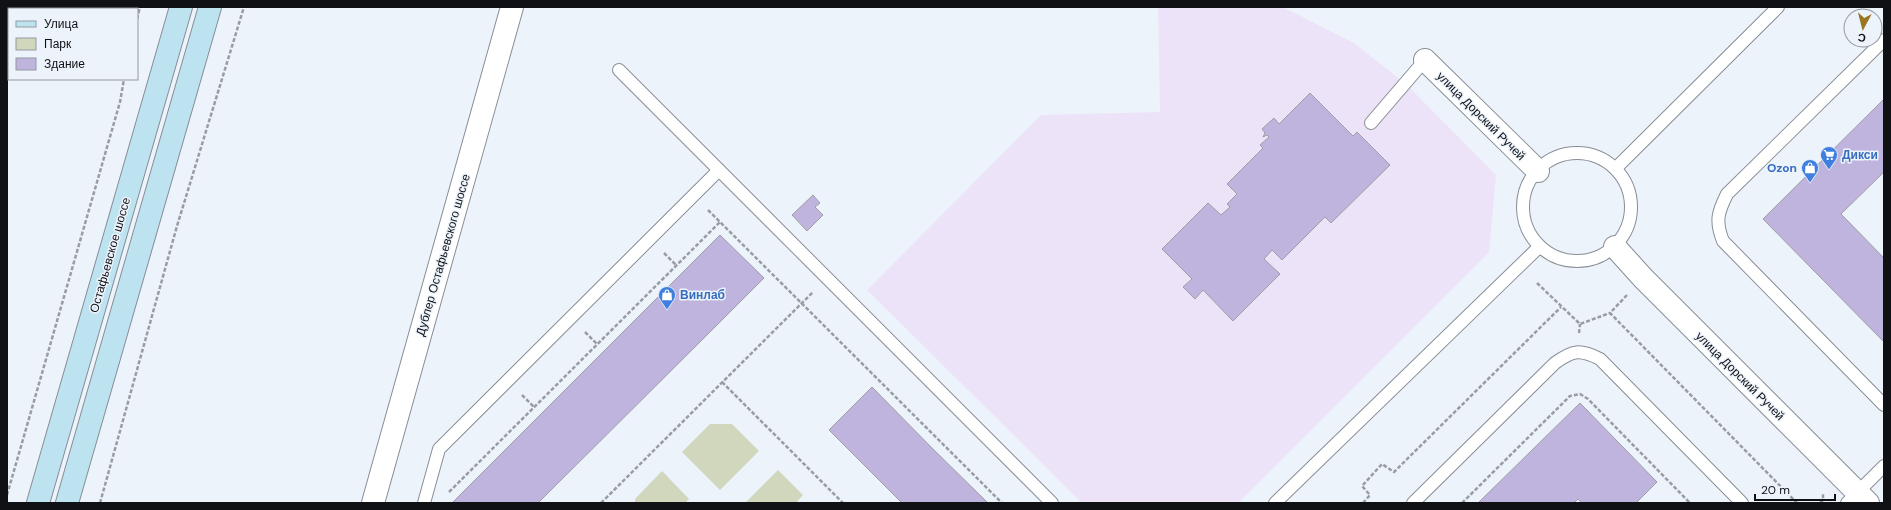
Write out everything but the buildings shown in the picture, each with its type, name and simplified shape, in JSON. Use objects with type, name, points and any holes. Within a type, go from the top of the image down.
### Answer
[{"type":"main road","name":"Остафьевское шоссе","points":[[38,503],[181,7]]},
{"type":"main road","points":[[67,503],[210,7]]},
{"type":"street","name":"Дублер Остафьевского шоссе","points":[[373,503],[512,7]]},
{"type":"street","name":"улица Дорский Ручей","points":[[1425,60],[1538,171]]},
{"type":"street","name":"улица Дорский Ручей","points":[[1615,247],[1857,500]]},
{"type":"lane","points":[[1616,168],[1778,7]]},
{"type":"lane","points":[[1884,40],[1727,194],[1719,210],[1718,228],[1723,241],[1884,405]]},
{"type":"lane","points":[[1371,123],[1425,60]]},
{"type":"lane","points":[[619,70],[1052,503]]},
{"type":"lane","points":[[1573,152],[1589,154],[1603,159],[1616,168],[1623,177],[1631,194],[1632,213],[1626,232],[1615,247],[1601,256],[1584,261],[1568,261],[1551,255],[1539,247],[1529,232],[1523,218],[1523,202],[1526,187],[1534,174],[1545,163],[1558,156],[1573,152]]},
{"type":"lane","points":[[424,503],[439,449],[719,170]]},
{"type":"lane","points":[[1275,503],[1539,247]]},
{"type":"lane","points":[[1413,503],[1555,363],[1569,353],[1585,352],[1600,359],[1742,503]]},
{"type":"lane","points":[[1857,500],[1884,466]]},
{"type":"path","points":[[100,503],[177,226],[244,7]]},
{"type":"path","points":[[7,495],[120,102],[124,80]]},
{"type":"path","points":[[694,195],[1002,503]]},
{"type":"path","points":[[444,497],[720,222]]},
{"type":"path","points":[[601,503],[827,278]]},
{"type":"path","points":[[1537,283],[1580,324],[1610,313],[1630,292]]},
{"type":"path","points":[[1363,503],[1370,495],[1362,486],[1382,464],[1394,472],[1561,307]]},
{"type":"path","points":[[1610,313],[1797,503]]},
{"type":"path","points":[[722,382],[843,503]]},
{"type":"path","points":[[1462,503],[1570,396],[1580,394],[1588,399],[1690,503]]},
{"type":"shaded area","points":[[1158,7],[1282,7],[1293,12],[1354,43],[1406,84],[1496,175],[1489,252],[1238,503],[1082,503],[867,290],[1041,115],[1160,112]]},
{"type":"green space","points":[[710,424],[732,424],[759,451],[720,490],[682,452]]},
{"type":"green space","points":[[778,470],[803,495],[796,503],[745,503]]},
{"type":"green space","points":[[662,471],[689,499],[685,503],[635,503],[635,499]]},
{"type":"place","name":"Дикси","points":[[1829,170]]},
{"type":"place","name":"Ozon","points":[[1810,183]]},
{"type":"place","name":"Винлаб","points":[[667,310]]}]
